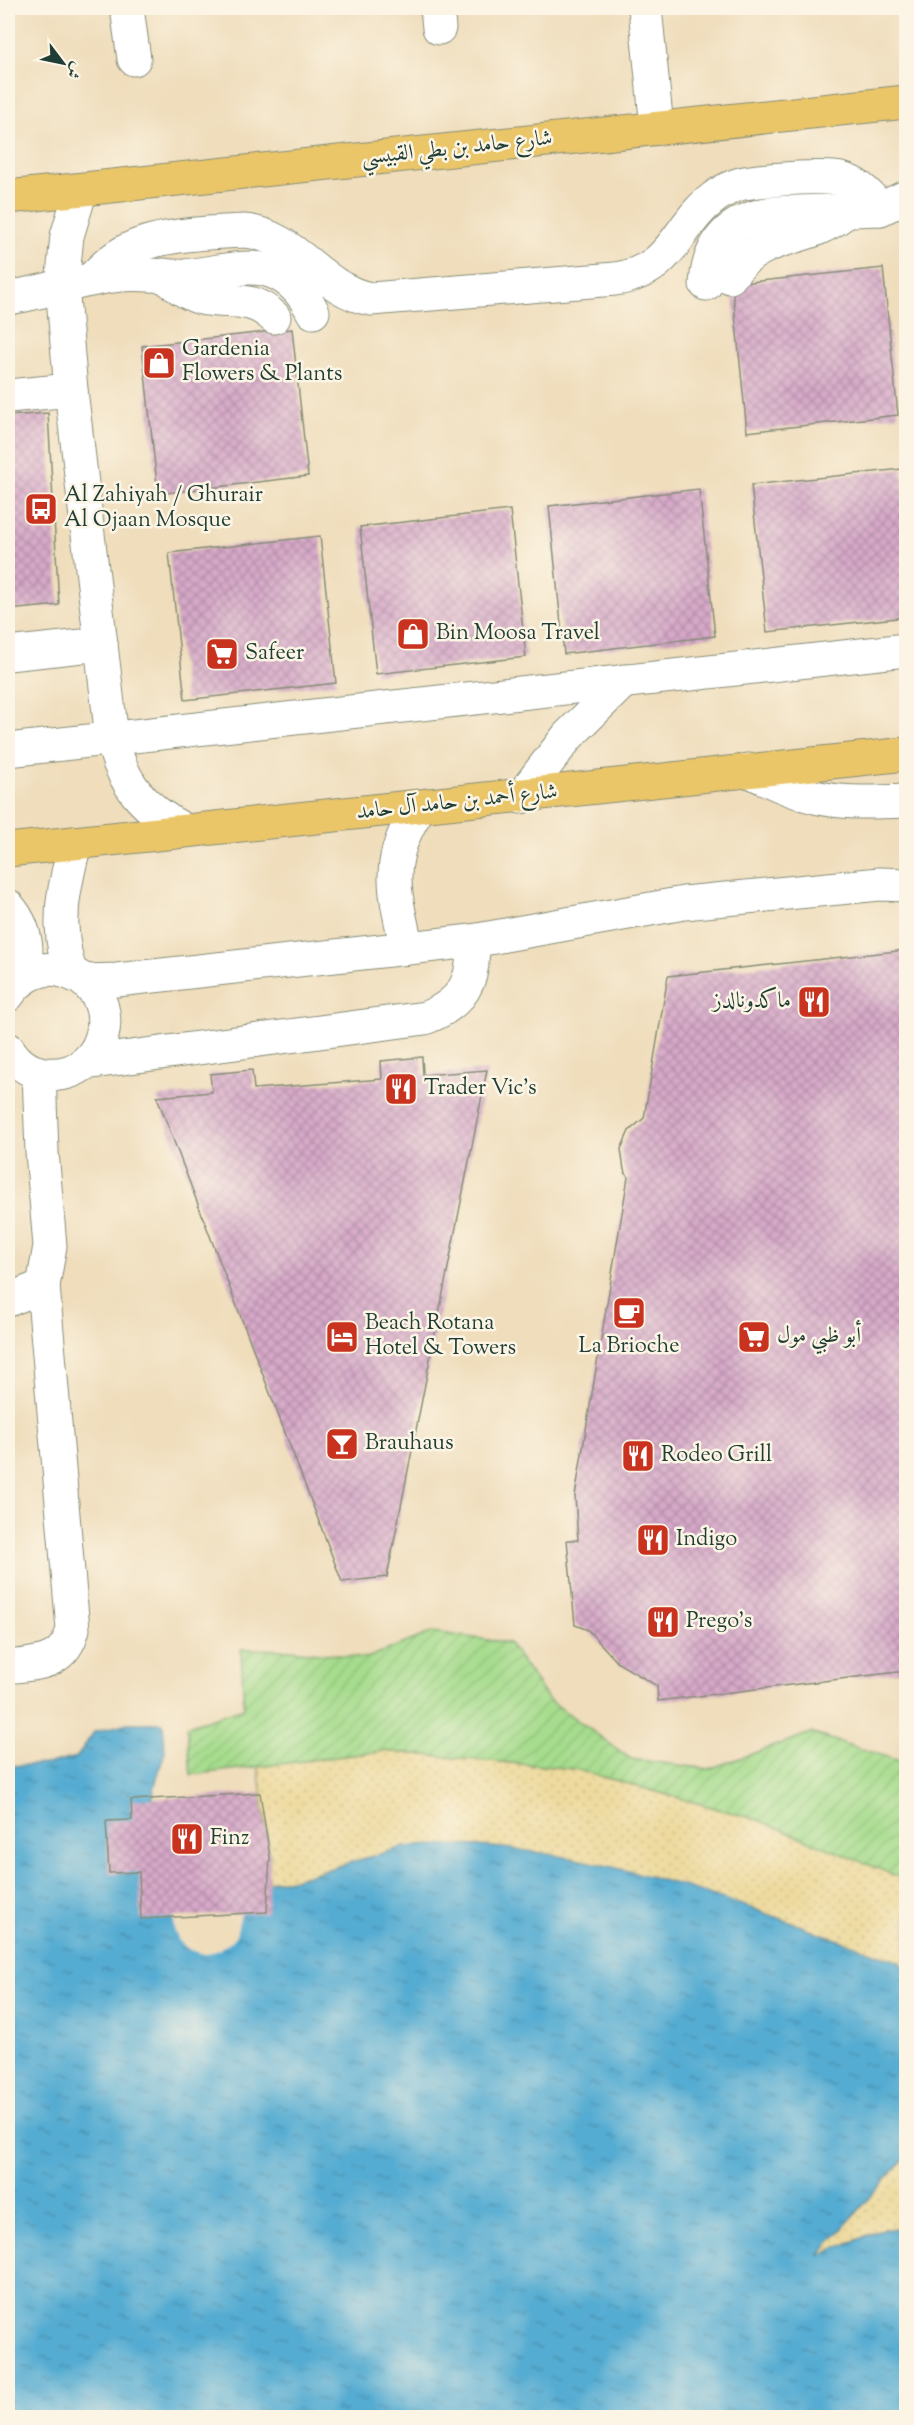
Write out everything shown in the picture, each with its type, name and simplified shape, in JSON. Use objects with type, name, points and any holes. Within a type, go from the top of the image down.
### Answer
[{"type":"main road","name":"شارع حامد بن بطي القبيسي","points":[[8,197],[906,102]]},
{"type":"main road","name":"شارع أحمد بن حامد آل حامد","points":[[8,850],[184,830],[419,808],[906,754]]},
{"type":"street","points":[[128,8],[134,60]]},
{"type":"street","points":[[645,8],[657,128]]},
{"type":"street","points":[[77,282],[124,251],[141,244],[160,239],[244,231],[254,231],[274,238],[344,291],[371,299],[615,279],[644,271],[661,260],[706,204],[720,193],[740,184],[825,177],[842,179],[858,186],[878,205]]},
{"type":"street","points":[[81,190],[67,236],[77,282],[71,390],[112,738],[119,764],[131,787],[155,812],[184,830]]},
{"type":"street","points":[[718,280],[708,266],[714,249],[724,235],[738,223],[754,216],[772,213],[878,205]]},
{"type":"street","points":[[8,298],[77,282],[130,274],[183,276],[247,269],[266,270],[284,277],[306,298],[313,312]]},
{"type":"street","points":[[164,275],[174,284],[195,296],[258,304],[274,317]]},
{"type":"street","points":[[8,396],[71,390]]},
{"type":"street","points":[[8,654],[101,644]]},
{"type":"street","points":[[8,750],[906,650]]},
{"type":"street","points":[[521,797],[568,736],[624,681]]},
{"type":"street","points":[[748,770],[801,795],[826,801],[852,804],[906,801]]},
{"type":"street","points":[[407,948],[394,879],[396,854],[405,829],[419,808]]},
{"type":"street","points":[[8,1049],[24,1067],[39,1073],[55,1075],[71,1072],[85,1063],[99,1045],[105,1022],[102,1006],[96,992],[78,976],[64,951],[60,920],[65,884],[75,843]]},
{"type":"street","points":[[15,987],[37,972],[54,969],[78,976],[128,979],[472,941],[684,903],[880,884],[906,885]]},
{"type":"street","points":[[8,906],[21,925],[26,941],[27,954],[15,987]]},
{"type":"street","points":[[85,1063],[425,1018],[441,1012],[454,1003],[465,990],[473,966],[472,941]]},
{"type":"street","points":[[8,1667],[45,1662],[55,1658],[64,1650],[73,1629],[43,1286],[50,1246],[42,1152],[39,1073]]},
{"type":"street","points":[[8,1300],[43,1286]]},
{"type":"sand","points":[[384,1751],[575,1769],[758,1820],[889,1872],[906,1880],[906,1968],[899,1962],[761,1912],[637,1873],[422,1846],[404,1847],[294,1879],[267,1882],[270,1857],[258,1766]]},
{"type":"sand","points":[[906,2157],[906,2230],[883,2229],[817,2257]]},
{"type":"green space","points":[[433,1632],[509,1643],[548,1699],[631,1759],[709,1769],[811,1733],[906,1763],[906,1880],[758,1820],[575,1769],[384,1751],[191,1775],[187,1726],[244,1708],[241,1649],[290,1650],[367,1658]]},
{"type":"water","points":[[128,1723],[163,1723],[165,1751],[154,1789],[150,1823],[235,1886],[294,1879],[404,1847],[466,1845],[529,1851],[592,1862],[719,1897],[899,1962],[906,1968],[906,2157],[818,2256],[883,2229],[906,2230],[906,2417],[8,2417],[8,1766],[50,1764],[77,1757],[94,1732]]},
{"type":"pier","points":[[131,1800],[267,1912],[241,1913],[236,1935],[231,1941],[217,1951],[203,1954],[188,1949],[179,1941],[174,1929],[174,1918],[141,1919],[139,1872],[109,1873],[106,1821],[132,1820]]},
{"type":"building","points":[[883,268],[898,415],[747,432],[732,284]]},
{"type":"building","points":[[292,329],[308,476],[158,494],[142,346]]},
{"type":"building","points":[[48,413],[59,605],[8,610],[8,416]]},
{"type":"building","points":[[902,469],[906,512],[906,617],[767,632],[751,485]]},
{"type":"building","points":[[699,489],[715,636],[564,654],[549,506]]},
{"type":"building","points":[[510,510],[526,657],[376,674],[360,527]]},
{"type":"building","points":[[320,536],[336,683],[185,700],[169,553]]},
{"type":"building","name":"أبو ظبي مول","points":[[906,950],[906,1671],[658,1701],[657,1686],[618,1663],[588,1630],[575,1625],[567,1540],[578,1540],[575,1496],[628,1177],[624,1170],[621,1149],[629,1131],[644,1118],[668,976]]},
{"type":"building","name":"Beach Rotana Hotel & Towers","points":[[422,1057],[423,1075],[487,1070],[387,1577],[342,1582],[157,1097],[212,1092],[210,1074],[252,1070],[254,1089],[382,1079],[381,1061]]},
{"type":"building","name":"Finz","points":[[260,1793],[270,1857],[267,1912],[141,1919],[139,1872],[109,1873],[106,1821],[132,1820],[131,1800]]},
{"type":"place","name":"Gardenia Flowers & Plants","points":[[159,363]]},
{"type":"place","name":"Al Zahiyah / Ghurair Al Ojaan Mosque","points":[[41,509]]},
{"type":"place","name":"Bin Moosa Travel","points":[[413,634]]},
{"type":"place","name":"Safeer","points":[[222,654]]},
{"type":"place","name":"ماكدونالدز","points":[[814,1002]]},
{"type":"place","name":"Trader Vic's","points":[[401,1089]]},
{"type":"place","name":"La Brioche","points":[[629,1313]]},
{"type":"place","name":"Beach Rotana Hotel & Towers","points":[[342,1337]]},
{"type":"place","name":"أبو ظبي مول","points":[[754,1337]]},
{"type":"place","name":"Brauhaus","points":[[342,1444]]},
{"type":"place","name":"Rodeo Grill","points":[[638,1456]]},
{"type":"place","name":"Indigo","points":[[653,1540]]},
{"type":"place","name":"Prego's","points":[[663,1622]]},
{"type":"place","name":"Finz","points":[[187,1839]]}]
